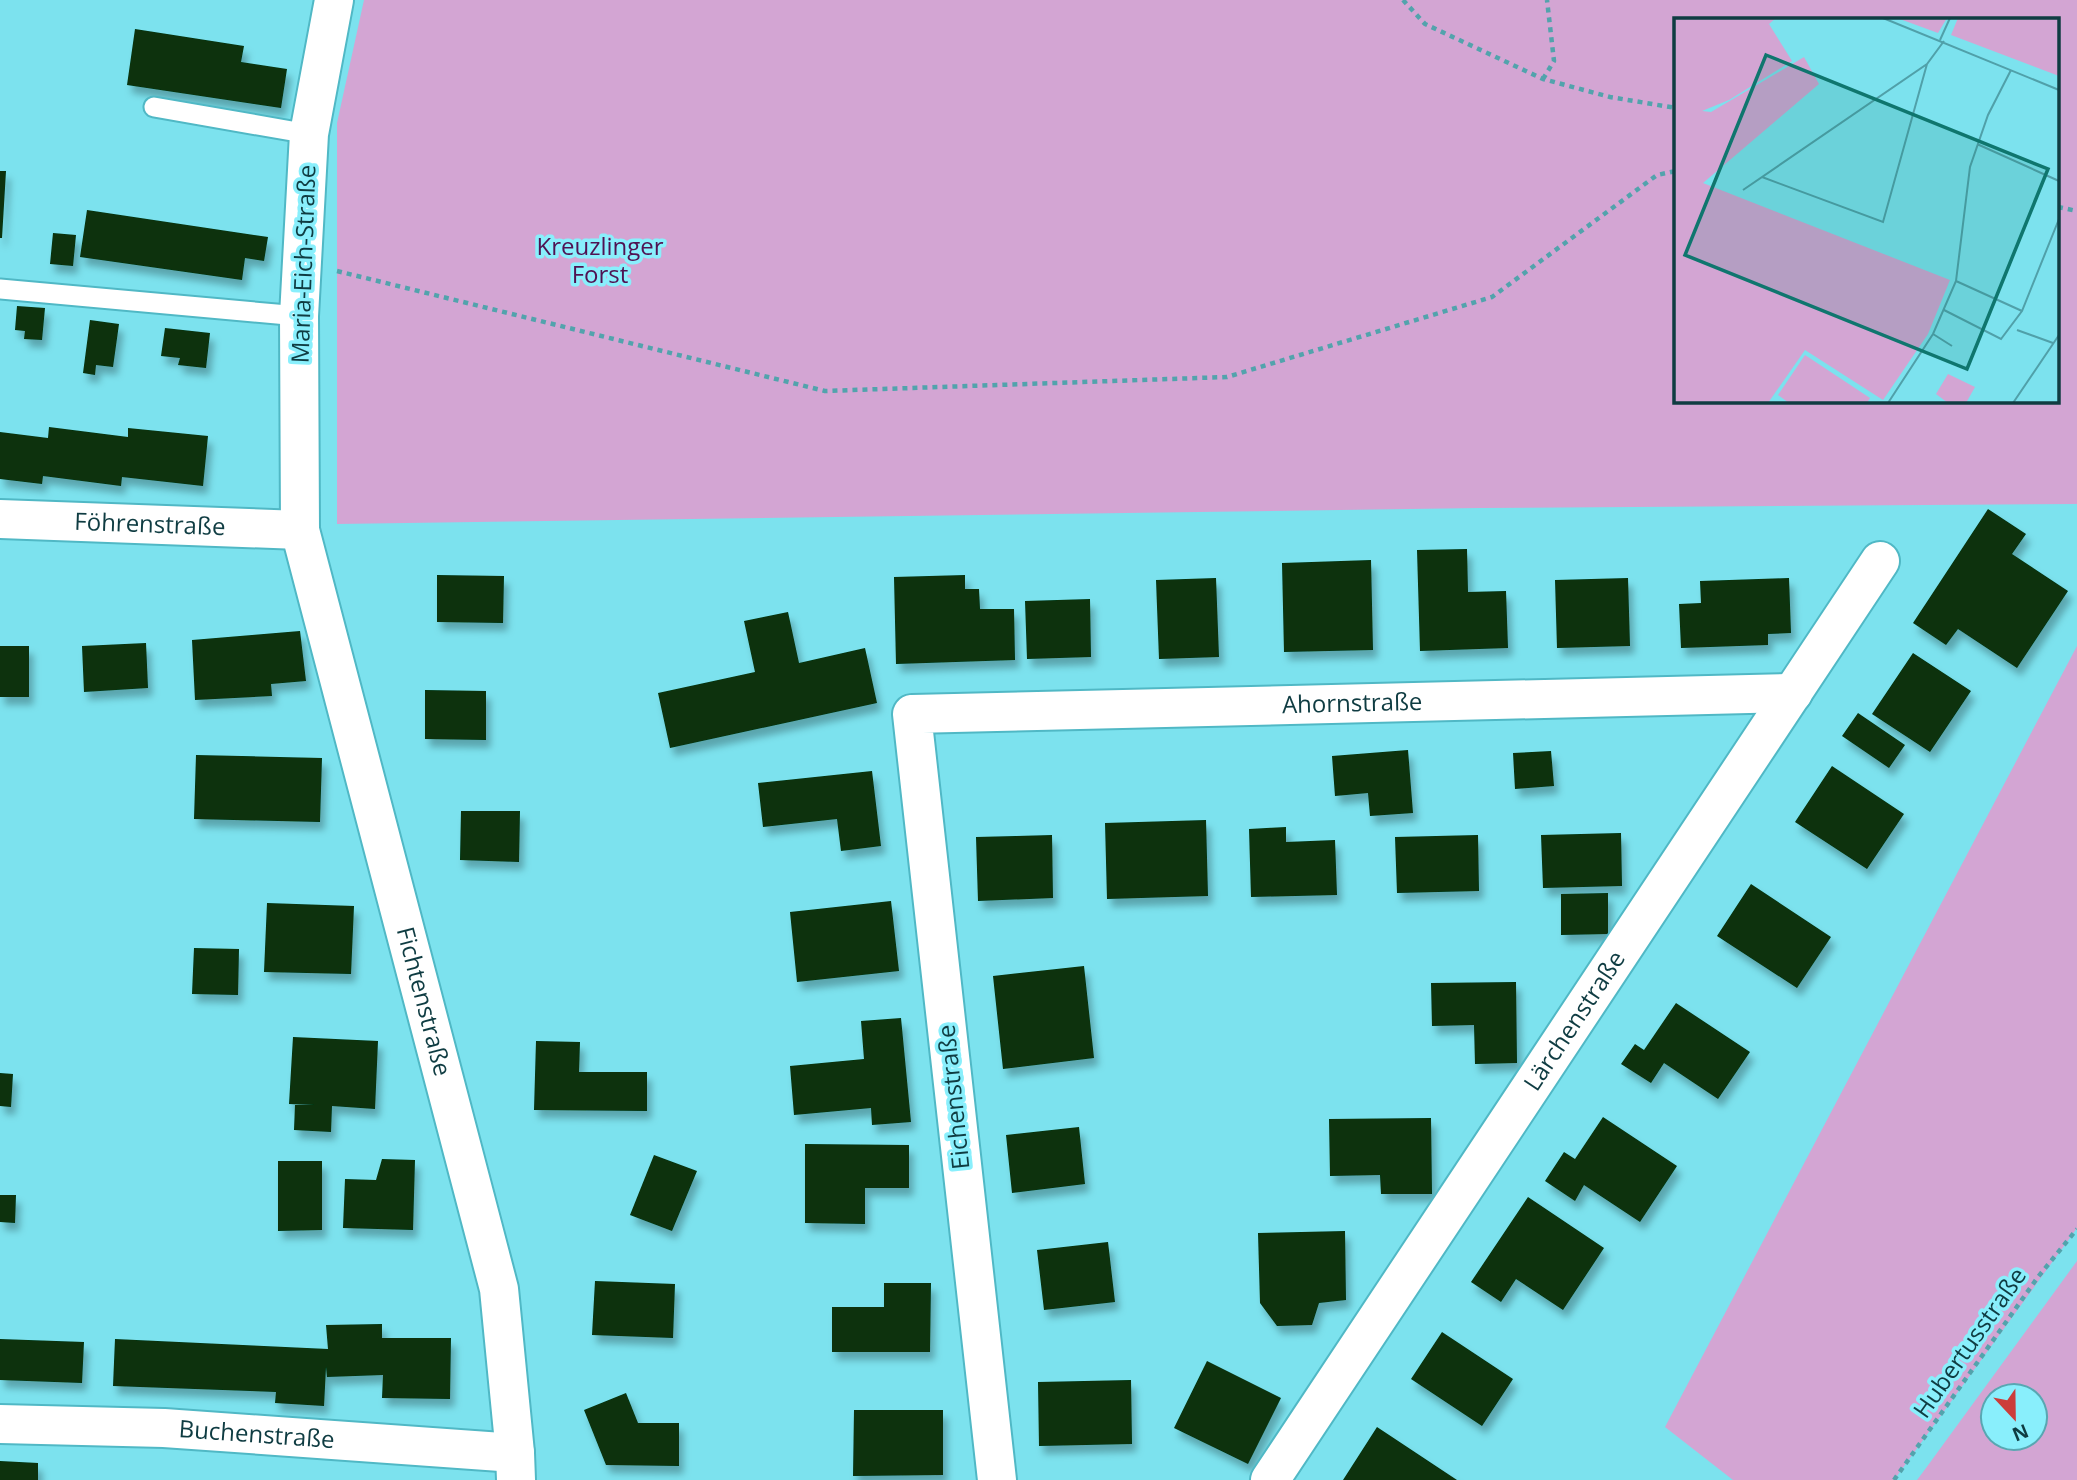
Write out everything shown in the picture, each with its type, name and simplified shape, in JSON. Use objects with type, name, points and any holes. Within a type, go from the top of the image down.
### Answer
[{"type":"street","name":"Maria-Eich-Straße","points":[[300,530],[299,316],[309,134],[334,0]]},
{"type":"street","name":"Föhrenstraße","points":[[0,519],[300,530]]},
{"type":"street","name":"Fichtenstraße","points":[[300,530],[499,1289],[516,1466]]},
{"type":"street","name":"Lärchenstraße","points":[[1270,1480],[1881,561]]},
{"type":"street","name":"Ahornstraße","points":[[912,714],[1793,693]]},
{"type":"street","name":"Eichenstraße","points":[[912,714],[996,1480]]},
{"type":"street","name":"Buchenstraße","points":[[0,1424],[164,1428],[516,1466]]},
{"type":"lane","points":[[154,107],[309,134]]},
{"type":"lane","points":[[0,289],[299,316]]},
{"type":"path","points":[[1403,0],[1425,24],[1543,79],[1610,97],[1674,108]]},
{"type":"path","points":[[1543,79],[1554,61],[1547,0]]},
{"type":"path","points":[[301,262],[825,391],[1227,377],[1492,297],[1657,175],[1674,171]]},
{"type":"path","name":"Hubertusstraße","points":[[1894,1480],[2038,1277],[2077,1229]]},
{"type":"green space","name":"Kreuzlinger Forst","points":[[364,0],[2077,0],[2077,504],[1480,508],[337,524],[337,123]]},
{"type":"green space","points":[[2077,646],[2077,1228],[1894,1480],[1733,1480],[1665,1427]]},
{"type":"green space","points":[[2077,1261],[2077,1480],[1917,1480],[1979,1395],[1979,1452],[2049,1452],[2049,1382],[1989,1382]]},
{"type":"building","points":[[135,29],[244,46],[241,62],[287,69],[281,108],[127,85]]},
{"type":"building","points":[[0,171],[6,171],[2,238],[0,238]]},
{"type":"building","points":[[87,210],[268,237],[264,261],[245,258],[242,280],[80,257]]},
{"type":"building","points":[[53,233],[76,235],[73,266],[50,264]]},
{"type":"building","points":[[17,306],[45,308],[42,340],[24,339],[25,331],[15,330]]},
{"type":"building","points":[[90,320],[119,324],[113,367],[96,365],[95,375],[83,373]]},
{"type":"building","points":[[165,328],[210,333],[206,368],[178,365],[180,358],[161,356]]},
{"type":"building","points":[[49,427],[128,437],[128,428],[208,436],[203,486],[122,477],[121,486],[43,476],[42,484],[0,479],[0,432],[48,438]]},
{"type":"building","points":[[1988,509],[2026,534],[2012,554],[2068,591],[2017,668],[1958,629],[1946,645],[1913,623]]},
{"type":"building","points":[[1467,549],[1468,592],[1506,591],[1508,648],[1420,651],[1417,550]]},
{"type":"building","points":[[1371,560],[1373,650],[1284,652],[1282,563]]},
{"type":"building","points":[[437,575],[504,576],[503,623],[437,622]]},
{"type":"building","points":[[965,575],[965,589],[979,589],[980,609],[1014,609],[1015,660],[896,664],[894,577]]},
{"type":"building","points":[[1216,578],[1219,657],[1159,659],[1156,580]]},
{"type":"building","points":[[1628,578],[1630,646],[1557,648],[1555,580]]},
{"type":"building","points":[[1789,578],[1791,633],[1768,634],[1768,645],[1681,648],[1679,604],[1701,603],[1700,581]]},
{"type":"building","points":[[1090,599],[1091,657],[1027,659],[1025,601]]},
{"type":"building","points":[[788,612],[799,663],[865,648],[877,703],[670,748],[658,693],[755,672],[744,621]]},
{"type":"building","points":[[300,631],[306,681],[271,684],[272,696],[195,700],[192,640]]},
{"type":"building","points":[[146,643],[148,688],[84,692],[82,646]]},
{"type":"building","points":[[0,646],[29,646],[29,697],[0,697]]},
{"type":"building","points":[[1913,653],[1971,691],[1930,752],[1872,714]]},
{"type":"building","points":[[425,690],[486,691],[486,740],[425,739]]},
{"type":"building","points":[[1858,713],[1905,745],[1889,768],[1842,736]]},
{"type":"building","points":[[1408,750],[1413,813],[1370,816],[1368,793],[1335,796],[1332,756]]},
{"type":"building","points":[[1551,751],[1554,786],[1515,789],[1513,753]]},
{"type":"building","points":[[196,755],[322,758],[320,822],[194,819]]},
{"type":"building","points":[[1832,766],[1904,814],[1867,869],[1795,822]]},
{"type":"building","points":[[872,771],[881,846],[841,851],[837,819],[763,827],[758,783]]},
{"type":"building","points":[[461,811],[520,811],[519,862],[460,860]]},
{"type":"building","points":[[1206,820],[1208,896],[1107,899],[1105,823]]},
{"type":"building","points":[[1286,827],[1286,842],[1335,840],[1337,895],[1251,897],[1249,829]]},
{"type":"building","points":[[1621,833],[1622,886],[1543,888],[1541,835]]},
{"type":"building","points":[[1052,835],[1053,898],[978,901],[976,837]]},
{"type":"building","points":[[1478,835],[1479,891],[1397,893],[1395,837]]},
{"type":"building","points":[[1751,884],[1831,937],[1797,988],[1717,936]]},
{"type":"building","points":[[1608,893],[1608,934],[1561,935],[1561,894]]},
{"type":"building","points":[[891,901],[899,971],[797,982],[790,912]]},
{"type":"building","points":[[267,903],[354,906],[351,974],[264,972]]},
{"type":"building","points":[[194,948],[239,949],[238,995],[192,994]]},
{"type":"building","points":[[1084,966],[1094,1058],[1003,1069],[993,976]]},
{"type":"building","points":[[1516,982],[1517,1063],[1475,1064],[1474,1025],[1432,1026],[1431,983]]},
{"type":"building","points":[[1676,1003],[1750,1052],[1718,1099],[1664,1063],[1651,1083],[1621,1064],[1635,1044],[1644,1050]]},
{"type":"building","points":[[901,1018],[911,1122],[872,1125],[871,1108],[794,1115],[790,1066],[864,1059],[861,1021]]},
{"type":"building","points":[[293,1037],[378,1041],[375,1109],[332,1106],[331,1132],[294,1130],[295,1105],[314,1105],[289,1104]]},
{"type":"building","points":[[536,1041],[580,1042],[579,1072],[647,1072],[647,1111],[534,1110]]},
{"type":"building","points":[[0,1073],[13,1074],[11,1107],[0,1106]]},
{"type":"building","points":[[1603,1117],[1677,1166],[1640,1222],[1584,1185],[1575,1201],[1545,1181],[1564,1152],[1575,1159]]},
{"type":"building","points":[[1431,1118],[1432,1194],[1381,1194],[1380,1175],[1330,1176],[1329,1119]]},
{"type":"building","points":[[1079,1127],[1085,1184],[1012,1193],[1006,1135]]},
{"type":"building","points":[[805,1144],[909,1145],[909,1188],[865,1188],[865,1224],[805,1223]]},
{"type":"building","points":[[654,1155],[697,1171],[672,1231],[630,1215]]},
{"type":"building","points":[[382,1159],[415,1160],[413,1230],[343,1228],[345,1179],[376,1180]]},
{"type":"building","points":[[278,1161],[322,1161],[322,1230],[278,1231]]},
{"type":"building","points":[[0,1195],[16,1195],[15,1223],[0,1222]]},
{"type":"building","points":[[1528,1197],[1604,1248],[1563,1310],[1516,1279],[1501,1302],[1471,1282]]},
{"type":"building","points":[[1345,1231],[1346,1300],[1319,1303],[1312,1325],[1277,1326],[1260,1303],[1258,1233]]},
{"type":"building","points":[[1108,1242],[1115,1302],[1044,1310],[1037,1250]]},
{"type":"building","points":[[595,1281],[675,1284],[673,1338],[592,1335]]},
{"type":"building","points":[[884,1283],[931,1283],[930,1352],[832,1352],[832,1307],[884,1307]]},
{"type":"building","points":[[382,1324],[382,1338],[451,1338],[450,1399],[382,1398],[383,1375],[327,1377],[326,1367],[324,1406],[275,1403],[276,1392],[113,1386],[115,1339],[328,1349],[326,1325]]},
{"type":"building","points":[[1442,1332],[1513,1379],[1482,1426],[1411,1379]]},
{"type":"building","points":[[0,1339],[84,1342],[82,1383],[0,1380]]},
{"type":"building","points":[[1207,1361],[1281,1398],[1248,1464],[1174,1428]]},
{"type":"building","points":[[1131,1380],[1132,1444],[1039,1446],[1038,1382]]},
{"type":"building","points":[[626,1393],[638,1423],[679,1423],[679,1466],[606,1465],[584,1410]]},
{"type":"building","points":[[854,1410],[943,1410],[943,1475],[853,1476]]},
{"type":"building","points":[[1377,1427],[1457,1480],[1343,1480]]},
{"type":"building","points":[[0,1461],[38,1463],[38,1480],[0,1480]]}]
